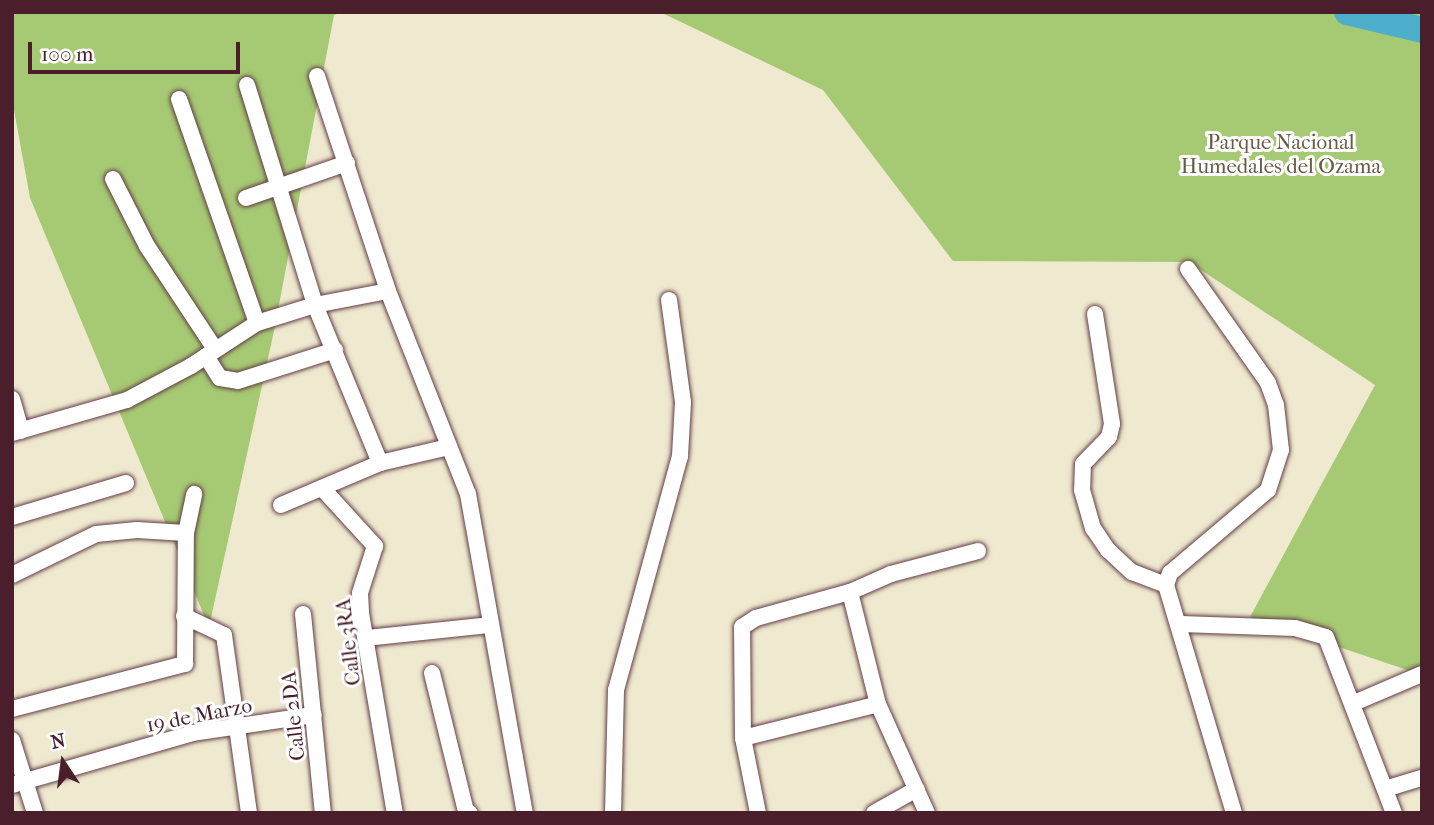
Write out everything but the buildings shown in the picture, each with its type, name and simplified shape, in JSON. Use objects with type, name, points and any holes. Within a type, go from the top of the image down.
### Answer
[{"type":"street","points":[[317,76],[388,291],[472,510],[525,813]]},
{"type":"street","points":[[247,85],[315,305],[380,463]]},
{"type":"street","points":[[179,99],[257,323]]},
{"type":"street","points":[[246,198],[346,163]]},
{"type":"street","points":[[113,179],[152,256],[211,353],[220,378],[238,381],[335,350]]},
{"type":"street","points":[[1188,269],[1268,383],[1276,405],[1281,450],[1268,491],[1170,573],[1166,584],[1181,624],[1234,813]]},
{"type":"street","points":[[12,399],[17,432],[127,400],[211,353],[257,323],[315,305],[388,291]]},
{"type":"street","points":[[613,813],[616,690],[680,456],[683,402],[669,299]]},
{"type":"street","points":[[1095,314],[1112,424],[1109,437],[1083,464],[1082,490],[1093,528],[1108,550],[1132,572],[1166,584]]},
{"type":"street","points":[[281,505],[380,463],[449,447]]},
{"type":"street","points":[[12,517],[126,483]]},
{"type":"street","name":"Calle 3RA","points":[[322,488],[375,546],[360,593],[395,813]]},
{"type":"street","points":[[12,709],[163,672],[185,664],[188,650],[184,616],[186,533],[194,494]]},
{"type":"street","points":[[12,575],[96,534],[137,530],[186,533]]},
{"type":"street","points":[[758,813],[743,738],[742,627],[756,618],[850,592],[891,574],[978,551]]},
{"type":"street","points":[[850,592],[878,704],[928,813]]},
{"type":"street","name":"Calle 2DA","points":[[303,614],[323,813]]},
{"type":"street","points":[[184,616],[224,635],[249,813]]},
{"type":"street","points":[[1181,624],[1313,630],[1326,638],[1354,703],[1394,813]]},
{"type":"street","points":[[366,638],[490,625]]},
{"type":"street","points":[[432,673],[466,811],[470,813]]},
{"type":"street","points":[[1354,703],[1422,674]]},
{"type":"street","points":[[743,738],[878,704]]},
{"type":"street","name":"19 de Marzo","points":[[19,783],[192,733],[314,715]]},
{"type":"street","points":[[12,740],[19,783],[36,813]]},
{"type":"street","points":[[1385,789],[1422,778]]},
{"type":"street","points":[[874,813],[918,789]]},
{"type":"green space","points":[[12,12],[343,12],[334,15],[274,331],[209,627],[30,198],[12,99]]},
{"type":"green space","name":"Parque Nacional Humedales del Ozama","points":[[660,12],[1422,12],[1422,675],[1250,617],[1375,385],[1189,262],[953,261],[823,90]]},
{"type":"waterway","points":[[1347,12],[1422,30]]}]
